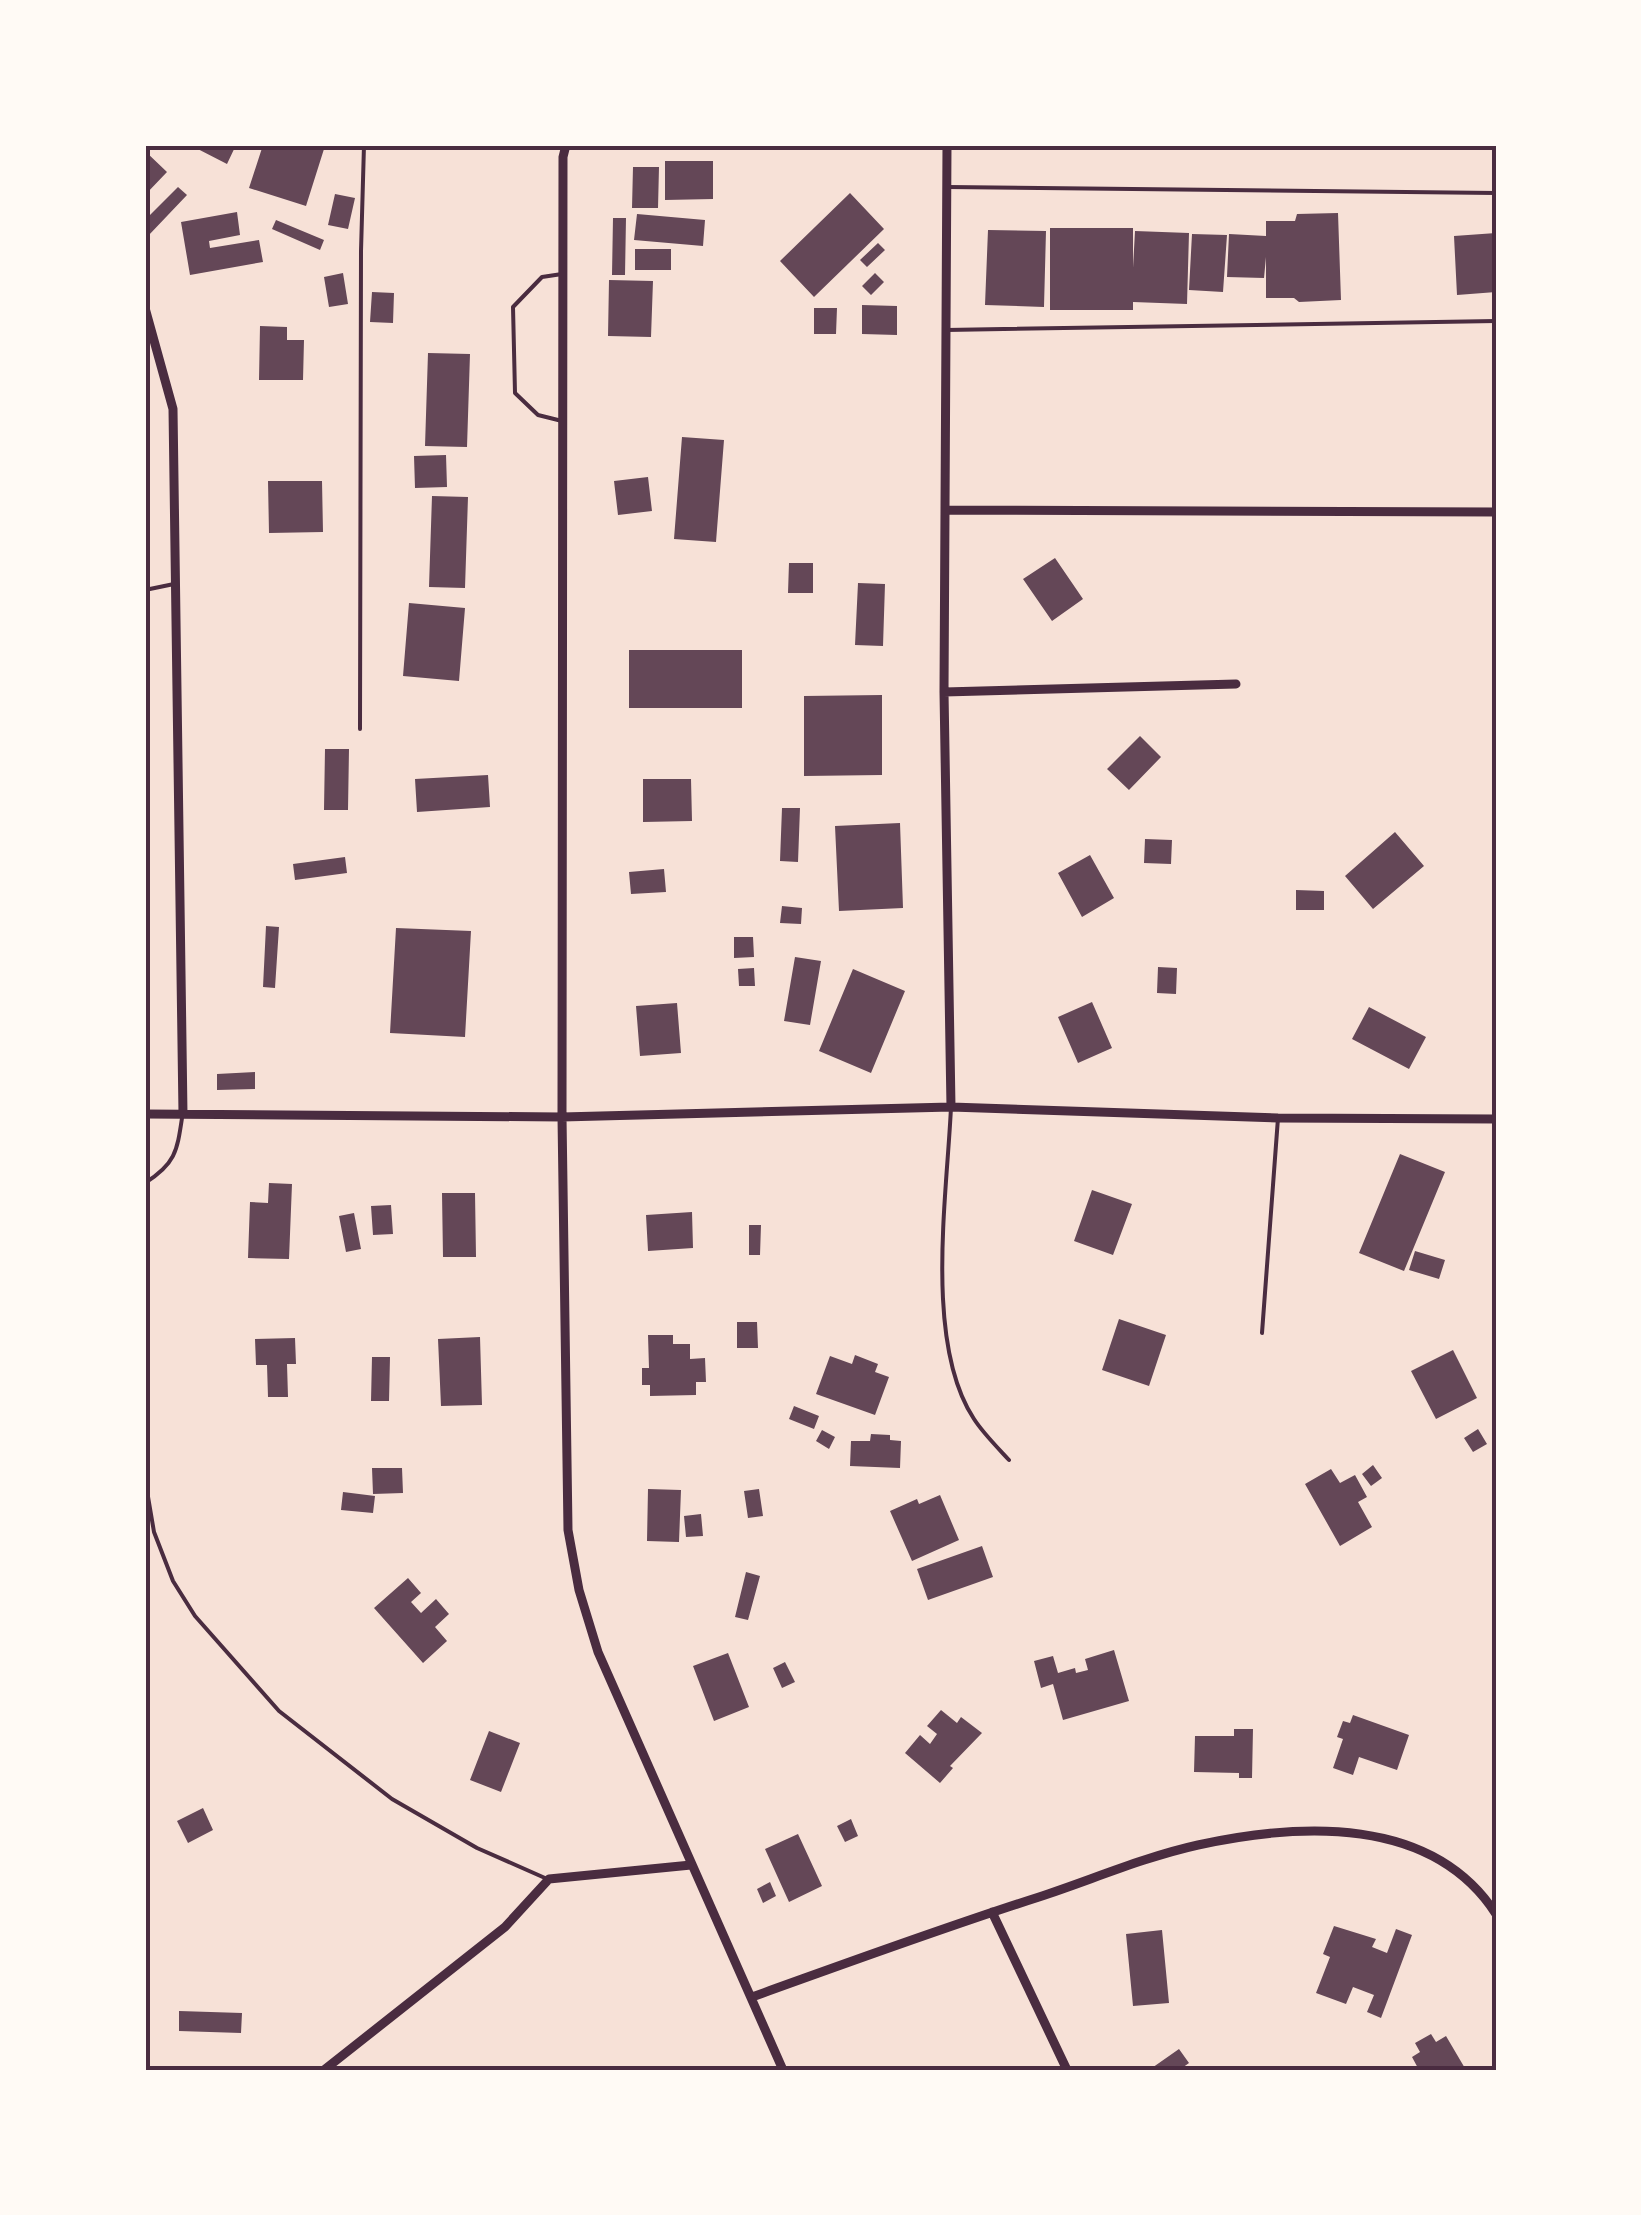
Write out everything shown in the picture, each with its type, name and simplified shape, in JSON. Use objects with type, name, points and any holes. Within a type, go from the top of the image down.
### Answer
[{"type":"street","points":[[566,145],[562,274],[562,1117],[568,1530],[579,1590],[598,1652],[783,2070]]},
{"type":"street","points":[[947,145],[944,692],[951,1107]]},
{"type":"street","points":[[145,308],[174,409],[183,1114]]},
{"type":"street","points":[[946,510],[1496,512]]},
{"type":"street","points":[[944,692],[1236,684]]},
{"type":"street","points":[[145,1114],[562,1117],[951,1107],[1278,1118],[1496,1120]]},
{"type":"street","points":[[752,1997],[1196,1845],[1299,1831],[1371,1835],[1414,1847],[1440,1858],[1494,1908]]},
{"type":"street","points":[[324,2070],[505,1927],[549,1879],[691,1864]]},
{"type":"street","points":[[992,1912],[1067,2070]]},
{"type":"lane","points":[[360,729],[360,251],[364,145]]},
{"type":"lane","points":[[948,187],[1496,193]]},
{"type":"lane","points":[[562,274],[542,276],[514,307],[516,393],[538,415],[562,421]]},
{"type":"lane","points":[[946,330],[1496,320]]},
{"type":"lane","points":[[145,590],[174,584]]},
{"type":"lane","points":[[951,1107],[942,1319],[954,1375],[973,1418],[1008,1460]]},
{"type":"lane","points":[[145,1183],[166,1170],[177,1150],[183,1114]]},
{"type":"lane","points":[[1262,1333],[1278,1118]]},
{"type":"lane","points":[[145,1479],[154,1532],[173,1581],[195,1616],[279,1710],[392,1799],[477,1848],[549,1879]]},
{"type":"building","points":[[190,145],[236,145],[227,164]]},
{"type":"building","points":[[263,145],[311,145],[324,149],[306,206],[249,188]]},
{"type":"building","points":[[145,151],[167,172],[145,195]]},
{"type":"building","points":[[665,161],[713,161],[713,199],[665,200]]},
{"type":"building","points":[[633,167],[659,167],[658,208],[632,208]]},
{"type":"building","points":[[178,187],[187,195],[148,236],[145,220]]},
{"type":"building","points":[[850,193],[884,229],[814,297],[780,261]]},
{"type":"building","points":[[335,194],[355,198],[348,229],[328,225]]},
{"type":"building","points":[[237,212],[240,235],[209,241],[210,248],[259,240],[263,262],[190,275],[181,222]]},
{"type":"building","points":[[1338,213],[1341,300],[1299,302],[1294,298],[1266,298],[1266,257],[1264,278],[1227,277],[1229,234],[1266,236],[1266,221],[1295,221],[1297,214]]},
{"type":"building","points":[[637,214],[705,220],[703,246],[634,240]]},
{"type":"building","points":[[613,218],[626,218],[625,275],[612,275]]},
{"type":"building","points":[[276,220],[324,240],[320,250],[272,229]]},
{"type":"building","points":[[1050,228],[1133,228],[1133,268],[1135,231],[1189,233],[1187,304],[1133,302],[1133,310],[1050,310]]},
{"type":"building","points":[[988,230],[1046,231],[1044,307],[985,305]]},
{"type":"building","points":[[1496,233],[1496,292],[1457,295],[1454,236]]},
{"type":"building","points":[[1192,234],[1227,235],[1223,292],[1189,290]]},
{"type":"building","points":[[878,243],[885,250],[867,267],[860,260]]},
{"type":"building","points":[[635,249],[671,249],[671,270],[635,270]]},
{"type":"building","points":[[343,273],[348,304],[329,307],[324,277]]},
{"type":"building","points":[[875,273],[884,282],[871,295],[862,286]]},
{"type":"building","points":[[609,280],[653,281],[651,337],[608,336]]},
{"type":"building","points":[[372,292],[394,293],[393,323],[370,322]]},
{"type":"building","points":[[862,305],[897,306],[897,335],[862,334]]},
{"type":"building","points":[[814,308],[837,308],[836,334],[814,334]]},
{"type":"building","points":[[260,326],[287,327],[287,340],[304,340],[303,380],[259,380]]},
{"type":"building","points":[[428,353],[470,354],[467,447],[425,446]]},
{"type":"building","points":[[682,437],[724,440],[716,542],[674,539]]},
{"type":"building","points":[[446,455],[447,487],[415,488],[414,456]]},
{"type":"building","points":[[648,477],[652,511],[618,515],[614,481]]},
{"type":"building","points":[[268,481],[322,481],[323,532],[269,533]]},
{"type":"building","points":[[432,496],[468,497],[465,588],[429,587]]},
{"type":"building","points":[[1055,558],[1083,599],[1052,621],[1023,579]]},
{"type":"building","points":[[789,563],[813,563],[813,593],[788,593]]},
{"type":"building","points":[[858,583],[885,584],[883,646],[855,645]]},
{"type":"building","points":[[409,603],[465,608],[459,681],[403,676]]},
{"type":"building","points":[[629,650],[742,650],[742,708],[629,708]]},
{"type":"building","points":[[882,695],[882,775],[804,776],[804,696]]},
{"type":"building","points":[[1140,736],[1161,757],[1129,790],[1107,769]]},
{"type":"building","points":[[325,749],[349,749],[348,810],[324,810]]},
{"type":"building","points":[[488,775],[490,807],[417,812],[415,779]]},
{"type":"building","points":[[643,779],[691,779],[692,821],[643,822]]},
{"type":"building","points":[[782,808],[800,808],[798,862],[780,861]]},
{"type":"building","points":[[900,823],[903,908],[839,911],[835,826]]},
{"type":"building","points":[[1395,832],[1424,866],[1373,909],[1345,876]]},
{"type":"building","points":[[1145,839],[1172,840],[1171,864],[1144,863]]},
{"type":"building","points":[[1090,855],[1114,898],[1082,917],[1058,873]]},
{"type":"building","points":[[345,857],[347,873],[295,880],[293,864]]},
{"type":"building","points":[[664,869],[666,892],[631,894],[629,872]]},
{"type":"building","points":[[1296,890],[1324,891],[1324,910],[1296,910]]},
{"type":"building","points":[[782,906],[802,908],[801,924],[780,923]]},
{"type":"building","points":[[266,926],[279,927],[275,988],[263,987]]},
{"type":"building","points":[[396,928],[471,931],[465,1037],[390,1033]]},
{"type":"building","points":[[734,937],[753,937],[754,957],[734,958]]},
{"type":"building","points":[[795,957],[821,961],[810,1025],[784,1021]]},
{"type":"building","points":[[1158,967],[1177,968],[1176,994],[1157,993]]},
{"type":"building","points":[[754,968],[755,986],[739,986],[738,969]]},
{"type":"building","points":[[853,969],[905,991],[871,1073],[819,1051]]},
{"type":"building","points":[[1092,1002],[1112,1048],[1078,1063],[1058,1017]]},
{"type":"building","points":[[677,1003],[681,1053],[640,1056],[636,1006]]},
{"type":"building","points":[[1369,1007],[1426,1037],[1409,1069],[1352,1039]]},
{"type":"building","points":[[255,1072],[255,1089],[217,1090],[217,1074]]},
{"type":"building","points":[[1400,1154],[1445,1172],[1404,1271],[1359,1253]]},
{"type":"building","points":[[269,1183],[292,1184],[289,1259],[248,1258],[250,1202],[268,1203]]},
{"type":"building","points":[[1092,1190],[1132,1204],[1113,1255],[1074,1241]]},
{"type":"building","points":[[442,1193],[475,1193],[476,1257],[443,1257]]},
{"type":"building","points":[[391,1205],[393,1234],[373,1235],[371,1206]]},
{"type":"building","points":[[692,1212],[693,1248],[648,1251],[646,1215]]},
{"type":"building","points":[[354,1213],[361,1249],[346,1252],[339,1216]]},
{"type":"building","points":[[749,1225],[761,1225],[760,1255],[749,1255]]},
{"type":"building","points":[[1415,1251],[1445,1260],[1439,1279],[1409,1270]]},
{"type":"building","points":[[1119,1319],[1166,1335],[1149,1386],[1102,1370]]},
{"type":"building","points":[[737,1322],[757,1322],[758,1348],[737,1348]]},
{"type":"building","points":[[648,1335],[673,1335],[673,1344],[690,1344],[690,1359],[705,1358],[706,1382],[696,1382],[696,1395],[650,1396],[650,1385],[642,1385],[642,1368],[649,1368]]},
{"type":"building","points":[[480,1337],[482,1405],[441,1406],[438,1339]]},
{"type":"building","points":[[295,1338],[296,1364],[287,1364],[288,1397],[268,1397],[267,1365],[256,1365],[255,1339]]},
{"type":"building","points":[[1453,1350],[1477,1398],[1436,1419],[1411,1371]]},
{"type":"building","points":[[855,1355],[878,1364],[875,1372],[889,1377],[875,1415],[816,1394],[830,1356],[852,1364]]},
{"type":"building","points":[[372,1357],[390,1357],[389,1401],[371,1401]]},
{"type":"building","points":[[794,1406],[819,1416],[814,1429],[789,1419]]},
{"type":"building","points":[[1478,1429],[1487,1444],[1473,1452],[1464,1438]]},
{"type":"building","points":[[822,1430],[835,1437],[829,1449],[816,1441]]},
{"type":"building","points":[[871,1434],[890,1435],[890,1440],[901,1441],[900,1468],[850,1466],[851,1441],[870,1441]]},
{"type":"building","points":[[1373,1465],[1382,1478],[1371,1486],[1362,1474]]},
{"type":"building","points":[[372,1468],[402,1468],[403,1493],[373,1494]]},
{"type":"building","points":[[1331,1469],[1340,1483],[1355,1475],[1367,1497],[1358,1502],[1372,1527],[1340,1546],[1305,1484]]},
{"type":"building","points":[[648,1489],[681,1490],[679,1542],[647,1541]]},
{"type":"building","points":[[759,1489],[763,1516],[748,1518],[744,1491]]},
{"type":"building","points":[[343,1492],[375,1496],[373,1513],[341,1510]]},
{"type":"building","points":[[940,1495],[959,1540],[912,1561],[890,1511],[917,1499],[919,1504]]},
{"type":"building","points":[[701,1514],[703,1536],[686,1537],[684,1516]]},
{"type":"building","points":[[982,1546],[993,1577],[928,1600],[917,1569]]},
{"type":"building","points":[[746,1572],[760,1576],[748,1620],[735,1617]]},
{"type":"building","points":[[408,1578],[421,1593],[411,1602],[421,1613],[436,1599],[449,1614],[435,1627],[447,1641],[423,1663],[374,1608]]},
{"type":"building","points":[[1114,1650],[1129,1701],[1063,1720],[1053,1684],[1041,1688],[1034,1661],[1053,1656],[1058,1673],[1075,1668],[1076,1673],[1088,1670],[1085,1659]]},
{"type":"building","points":[[728,1653],[749,1707],[714,1721],[693,1666]]},
{"type":"building","points":[[785,1662],[795,1682],[782,1688],[773,1668]]},
{"type":"building","points":[[941,1710],[957,1723],[961,1717],[982,1733],[950,1766],[953,1768],[940,1783],[905,1753],[920,1735],[930,1744],[937,1734],[927,1726]]},
{"type":"building","points":[[1353,1715],[1409,1735],[1397,1770],[1359,1757],[1353,1775],[1333,1768],[1343,1739],[1337,1737],[1343,1721],[1350,1723]]},
{"type":"building","points":[[1234,1729],[1253,1729],[1252,1778],[1239,1778],[1239,1773],[1194,1772],[1195,1736],[1234,1736]]},
{"type":"building","points":[[489,1731],[520,1743],[501,1792],[470,1780]]},
{"type":"building","points":[[203,1808],[213,1830],[188,1843],[177,1821]]},
{"type":"building","points":[[851,1819],[858,1836],[845,1842],[837,1826]]},
{"type":"building","points":[[798,1834],[822,1886],[789,1902],[765,1849]]},
{"type":"building","points":[[770,1882],[776,1896],[763,1903],[757,1889]]},
{"type":"building","points":[[1334,1926],[1376,1939],[1372,1947],[1387,1953],[1396,1929],[1412,1935],[1381,2018],[1367,2012],[1374,1995],[1353,1987],[1346,2004],[1316,1993],[1330,1957],[1323,1954]]},
{"type":"building","points":[[1162,1930],[1169,2003],[1133,2006],[1126,1934]]},
{"type":"building","points":[[179,2011],[242,2013],[241,2033],[179,2031]]},
{"type":"building","points":[[1431,2034],[1436,2042],[1446,2036],[1466,2070],[1419,2070],[1412,2057],[1420,2052],[1415,2043]]},
{"type":"building","points":[[1179,2049],[1189,2063],[1184,2070],[1149,2070]]}]
